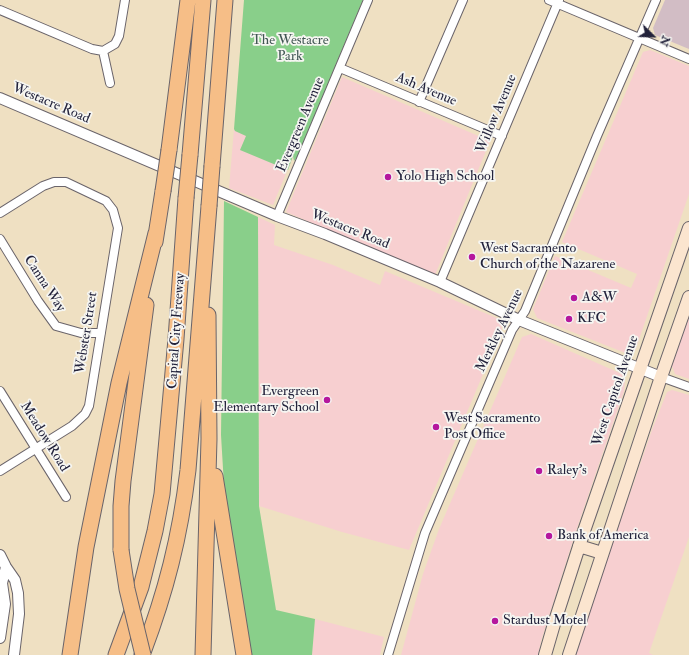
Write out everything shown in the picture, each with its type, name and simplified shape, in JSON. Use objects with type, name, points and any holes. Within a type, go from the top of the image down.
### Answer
[{"type":"highway","points":[[142,655],[128,595],[121,550],[121,506],[123,481],[156,233],[169,150],[188,0]]},
{"type":"highway","name":"Capital City Freeway","points":[[116,655],[142,587],[162,494],[176,339],[202,0]]},
{"type":"highway","name":"Capital City Freeway","points":[[142,655],[167,580],[183,508],[188,470],[225,0]]},
{"type":"highway","points":[[203,655],[209,439],[209,206]]},
{"type":"highway","points":[[70,655],[86,547],[118,391],[156,233]]},
{"type":"highway","points":[[209,439],[244,655]]},
{"type":"main road","name":"West Capitol Avenue","points":[[545,655],[579,546],[689,228]]},
{"type":"main road","points":[[569,655],[689,297]]},
{"type":"main road","points":[[579,546],[602,553]]},
{"type":"street","points":[[0,10],[92,49],[103,51],[115,44],[119,36],[125,0]]},
{"type":"street","name":"Evergreen Avenue","points":[[277,216],[368,0]]},
{"type":"street","points":[[419,102],[463,0]]},
{"type":"street","points":[[549,0],[559,2],[689,59]]},
{"type":"street","name":"Merkley Avenue","points":[[388,655],[425,533],[512,330],[525,311],[597,136],[656,0]]},
{"type":"street","name":"Willow Avenue","points":[[440,282],[559,2]]},
{"type":"street","points":[[103,51],[110,83]]},
{"type":"street","name":"Ash Avenue","points":[[340,68],[502,136]]},
{"type":"street","name":"Westacre Road","points":[[0,98],[277,216],[325,234],[440,282],[519,320],[640,369],[689,387]]},
{"type":"street","name":"Webster Street","points":[[0,213],[43,186],[54,182],[66,182],[106,201],[113,210],[118,228],[89,406],[85,414],[72,426],[0,471]]},
{"type":"street","name":"Canna Way","points":[[0,238],[38,301],[56,326],[81,333],[101,333]]},
{"type":"street","name":"Meadow Road","points":[[0,390],[66,497]]},
{"type":"street","points":[[0,555],[15,580],[18,593],[19,614],[14,655]]},
{"type":"street","points":[[0,638],[5,604],[2,583],[6,567]]},
{"type":"shaded area","points":[[665,0],[689,0],[689,49],[655,35],[653,28]]},
{"type":"shaded area","points":[[650,50],[689,66],[689,194],[635,351],[628,354],[537,318],[533,309],[555,256],[631,288],[637,274],[562,242],[643,52]]},
{"type":"shaded area","name":"Yolo High School","points":[[342,77],[490,141],[435,275],[286,212]]},
{"type":"shaded area","points":[[234,129],[294,154],[273,205],[229,188]]},
{"type":"shaded area","name":"Evergreen Elementary School","points":[[258,217],[275,225],[274,245],[333,265],[380,285],[385,271],[499,319],[502,329],[409,550],[342,532],[259,506]]},
{"type":"shaded area","points":[[689,317],[689,379],[675,374],[672,366]]},
{"type":"shaded area","points":[[531,334],[622,374],[625,379],[624,391],[576,531],[541,641],[538,655],[401,655],[423,574],[439,529],[522,337]]},
{"type":"shaded area","points":[[672,390],[689,395],[689,537],[649,653],[653,655],[576,655],[595,595],[652,430],[667,392]]},
{"type":"shaded area","points":[[315,619],[384,637],[380,655],[312,655]]},
{"type":"green space","name":"The Westacre Park","points":[[244,0],[363,0],[297,157],[294,161],[293,156],[288,170],[240,150],[246,136],[235,131],[234,129]]},
{"type":"green space","points":[[224,201],[258,217],[259,506],[276,610],[315,619],[312,655],[251,655],[225,502],[221,435]]},
{"type":"place","name":"Yolo High School","points":[[388,177]]},
{"type":"place","name":"West Sacramento Church of the Nazarene","points":[[472,257]]},
{"type":"place","name":"A&W","points":[[574,298]]},
{"type":"place","name":"KFC","points":[[569,319]]},
{"type":"place","name":"Evergreen Elementary School","points":[[327,400]]},
{"type":"place","name":"West Sacramento Post Office","points":[[436,427]]},
{"type":"place","name":"Raley's","points":[[539,471]]},
{"type":"place","name":"Bank of America","points":[[549,536]]},
{"type":"place","name":"Stardust Motel","points":[[495,621]]}]
